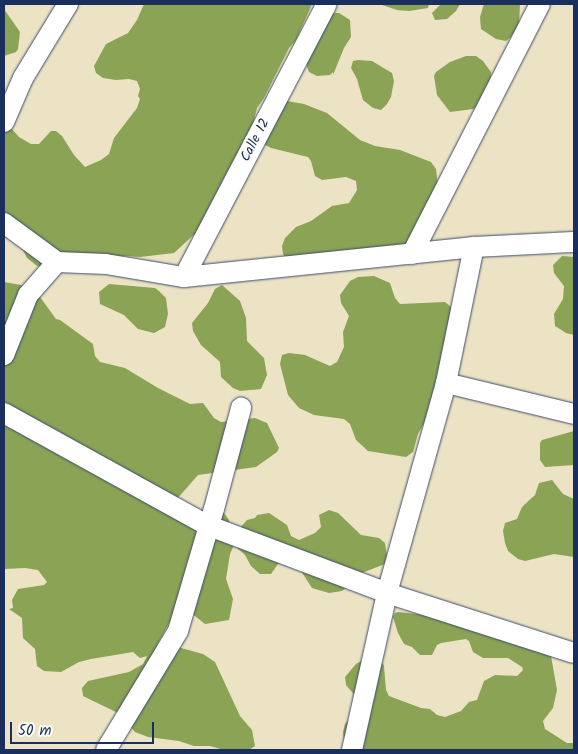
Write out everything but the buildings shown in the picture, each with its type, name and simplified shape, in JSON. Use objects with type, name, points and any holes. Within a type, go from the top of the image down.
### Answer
[{"type":"street","points":[[4,122],[23,78],[68,4]]},
{"type":"street","name":"Calle 12","points":[[184,277],[327,4]]},
{"type":"street","points":[[412,254],[540,4]]},
{"type":"street","points":[[4,223],[57,262],[106,264],[184,277],[474,247],[574,242]]},
{"type":"street","points":[[352,750],[387,593],[446,383],[474,247]]},
{"type":"street","points":[[4,355],[28,295],[57,262]]},
{"type":"street","points":[[446,383],[574,414]]},
{"type":"street","points":[[106,750],[178,631],[242,408]]},
{"type":"street","points":[[4,413],[209,526],[387,593],[574,653]]},
{"type":"green space","points":[[144,4],[312,4],[296,40],[289,48],[257,108],[251,132],[199,230],[174,253],[140,257],[124,256],[52,267],[37,266],[27,258],[20,244],[4,232],[4,120],[19,137],[31,144],[39,144],[51,131],[56,131],[62,136],[74,155],[85,167],[109,154],[114,138],[137,108],[140,99],[138,96],[140,89],[137,81],[103,78],[96,73],[94,66],[106,44],[128,33],[137,20]]},
{"type":"green space","points":[[379,4],[429,4],[428,8],[409,11],[397,10]]},
{"type":"green space","points":[[441,4],[460,4],[456,11],[447,19],[435,20],[432,13]]},
{"type":"green space","points":[[484,4],[520,4],[519,25],[506,41],[496,39],[481,29],[480,17]]},
{"type":"green space","points":[[4,9],[20,32],[16,52],[4,56]]},
{"type":"green space","points":[[330,13],[339,13],[350,20],[351,37],[344,48],[333,75],[333,72],[330,75],[317,76],[309,72],[306,64]]},
{"type":"green space","points":[[466,56],[476,56],[483,61],[491,72],[491,86],[481,106],[450,112],[437,95],[434,76],[436,72],[450,62]]},
{"type":"green space","points":[[353,61],[372,61],[392,73],[394,81],[391,97],[381,110],[373,108],[363,100],[357,79],[351,68]]},
{"type":"green space","points":[[287,101],[304,104],[327,113],[360,140],[375,146],[400,150],[431,162],[436,169],[438,186],[407,243],[391,248],[288,260],[283,254],[282,246],[285,238],[296,227],[311,221],[332,206],[349,203],[357,190],[356,181],[346,177],[322,180],[315,176],[308,157],[271,148],[257,141]]},
{"type":"green space","points":[[562,256],[574,257],[574,335],[566,333],[555,326],[554,314],[563,299],[564,286],[554,273],[553,265]]},
{"type":"green space","points":[[374,276],[390,283],[395,298],[400,304],[445,302],[451,307],[454,316],[438,398],[418,434],[413,452],[406,457],[368,451],[356,440],[350,424],[344,419],[314,415],[299,408],[288,395],[280,364],[282,355],[289,353],[305,355],[330,366],[337,362],[344,347],[343,332],[349,316],[341,303],[340,295],[350,281],[358,277]]},
{"type":"green space","points":[[4,282],[21,285],[40,297],[56,319],[93,344],[95,356],[100,362],[125,368],[158,388],[190,404],[203,403],[214,418],[221,422],[255,418],[267,423],[279,448],[277,452],[256,467],[198,475],[177,499],[190,510],[224,513],[229,520],[232,545],[239,529],[247,520],[255,518],[257,515],[269,513],[287,525],[291,536],[299,540],[315,533],[321,527],[319,515],[329,510],[338,513],[361,535],[379,538],[385,543],[387,556],[385,564],[359,574],[342,591],[329,593],[312,588],[301,571],[286,562],[278,564],[271,574],[260,574],[251,566],[245,555],[234,545],[230,554],[226,579],[233,599],[229,620],[205,624],[190,612],[172,618],[157,645],[164,644],[203,654],[215,662],[240,716],[252,730],[255,746],[249,750],[224,750],[210,746],[194,746],[179,741],[148,737],[135,732],[120,714],[83,696],[82,688],[88,681],[129,672],[143,664],[147,656],[140,658],[133,652],[91,659],[79,662],[61,672],[44,671],[37,666],[35,649],[23,638],[22,618],[9,609],[13,608],[12,600],[18,589],[44,585],[47,582],[38,570],[25,568],[4,569]]},
{"type":"green space","points":[[109,284],[155,288],[159,291],[166,298],[168,314],[165,327],[154,333],[138,329],[124,315],[100,304],[99,292]]},
{"type":"green space","points":[[222,285],[240,301],[246,318],[247,341],[264,358],[267,375],[261,389],[240,391],[233,388],[221,377],[220,362],[201,345],[193,331],[192,323],[208,303],[215,289]]},
{"type":"green space","points":[[574,431],[574,465],[545,467],[540,460],[540,443],[542,440]]},
{"type":"green space","points":[[552,480],[563,494],[574,499],[574,557],[554,554],[525,561],[518,559],[508,551],[505,543],[503,531],[505,523],[517,519],[522,507],[535,495],[539,483]]},
{"type":"green space","points":[[398,612],[426,615],[551,656],[557,690],[553,708],[543,721],[545,729],[567,743],[574,743],[574,750],[345,750],[343,732],[345,724],[351,717],[356,697],[346,685],[345,677],[356,664],[363,660],[380,658],[384,666],[386,690],[389,696],[421,708],[430,709],[437,715],[445,717],[461,711],[469,702],[477,700],[484,681],[495,675],[517,676],[523,670],[522,667],[508,658],[483,658],[473,652],[469,641],[466,639],[441,643],[437,645],[432,655],[420,655],[412,647],[404,644],[398,633],[393,617]]}]
